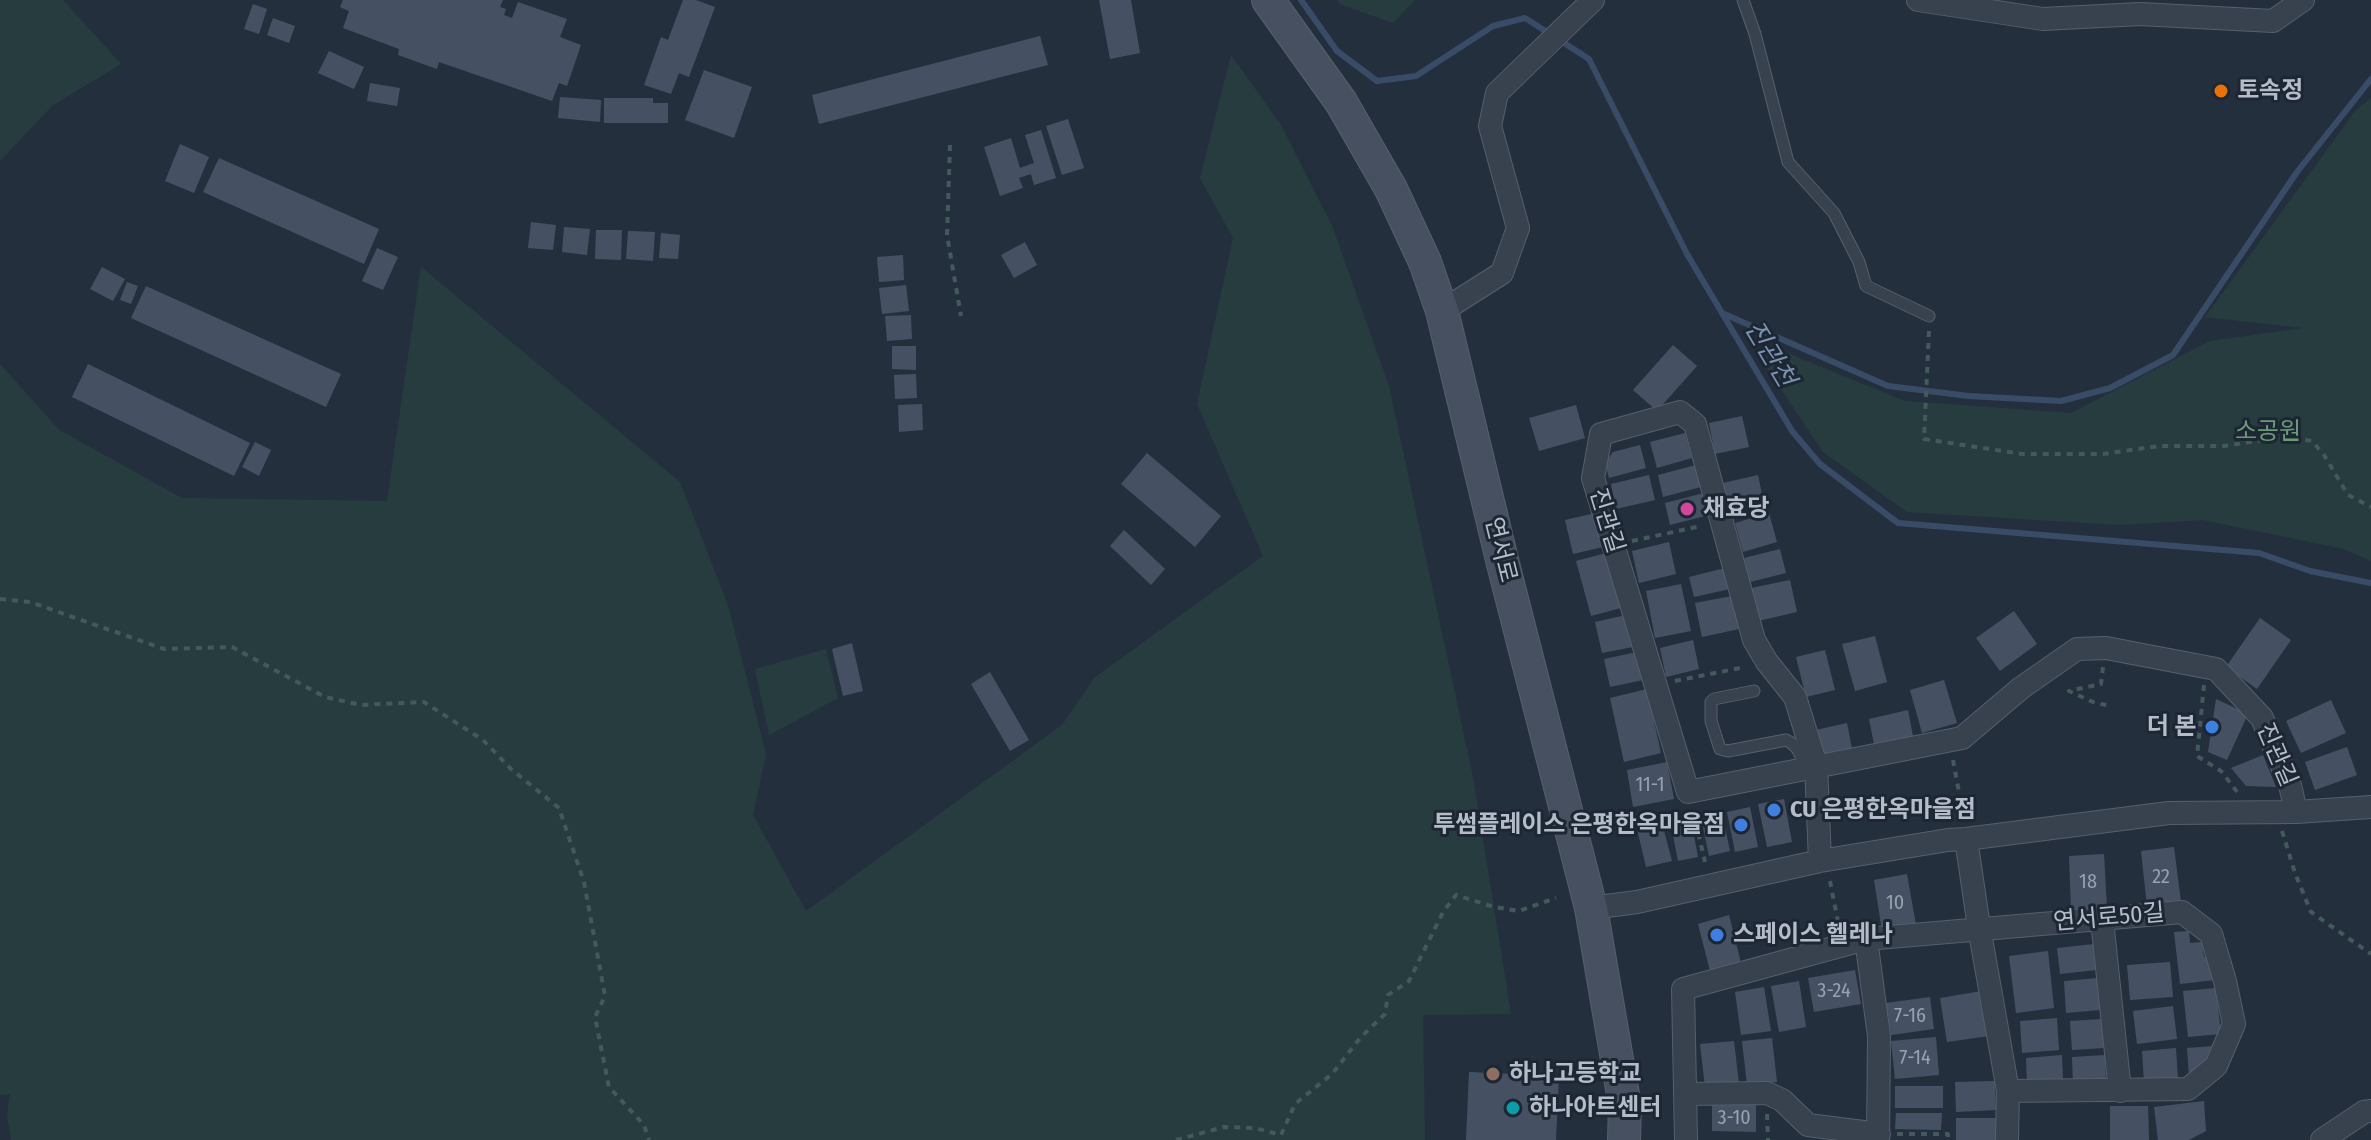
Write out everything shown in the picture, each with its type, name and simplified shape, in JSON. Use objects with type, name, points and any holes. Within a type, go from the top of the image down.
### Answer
[{"type":"main road","name":"연서로","points":[[1268,0],[1341,102],[1391,189],[1425,262],[1442,311],[1591,908],[1625,1106],[1624,1140]]},
{"type":"street","points":[[1442,311],[1502,273],[1518,228],[1490,126],[1497,93],[1593,0]]},
{"type":"street","points":[[1918,0],[2043,19],[2140,14],[2273,21],[2303,0]]},
{"type":"street","name":"진관길","points":[[1825,870],[1810,767],[1795,697],[1754,640],[1695,424],[1680,412],[1601,434],[1593,478],[1688,792],[1810,767],[1962,738],[2021,688],[2077,649],[2106,648],[2216,669],[2262,718],[2290,785],[2289,820]]},
{"type":"street","name":"진관길","points":[[1591,908],[1825,870],[1888,849],[1948,840],[1965,830],[2169,813],[2289,820],[2371,807]]},
{"type":"street","points":[[1965,830],[2008,1091],[2007,1140]]},
{"type":"street","name":"연서로50길","points":[[1686,1140],[1683,989],[1866,939],[1979,927],[2182,912],[2211,934],[2234,1024],[2216,1066],[2188,1089],[2008,1091]]},
{"type":"street","points":[[2102,920],[2120,1091]]},
{"type":"street","points":[[1685,1094],[1767,1093],[1782,1100],[1808,1125],[1878,1137],[1879,1036],[1866,939]]},
{"type":"street","points":[[2322,1140],[2364,1112],[2371,1111]]},
{"type":"lane","points":[[1743,0],[1755,34],[1788,162],[1834,213],[1859,262],[1866,286],[1929,316]]},
{"type":"lane","points":[[1754,691],[1711,702],[1711,721],[1720,749],[1728,751],[1786,740],[1794,743],[1810,767]]},
{"type":"path","points":[[950,145],[947,235],[961,316]]},
{"type":"path","points":[[1929,316],[1924,439],[2022,454],[2103,454],[2159,446],[2224,446],[2285,437],[2312,441],[2348,495],[2371,507]]},
{"type":"path","points":[[1614,545],[1721,521]]},
{"type":"path","points":[[0,599],[30,602],[164,649],[232,647],[325,697],[361,705],[424,702],[483,740],[511,769],[559,808],[584,882],[605,996],[595,1017],[609,1087],[644,1125],[649,1140]]},
{"type":"path","points":[[2106,648],[2101,684],[2069,691],[2107,705]]},
{"type":"path","points":[[1656,685],[1767,662]]},
{"type":"path","points":[[2205,667],[2197,756],[2221,771],[2240,795]]},
{"type":"path","points":[[1950,740],[1965,830]]},
{"type":"path","points":[[1688,792],[1705,862]]},
{"type":"path","points":[[2289,820],[2295,873],[2311,912],[2371,954]]},
{"type":"path","points":[[1825,870],[1843,945]]},
{"type":"path","points":[[1176,1140],[1224,1127],[1255,1128],[1281,1135],[1295,1104],[1332,1074],[1360,1038],[1385,1014],[1388,995],[1409,981],[1443,912],[1456,895],[1519,911],[1556,898]]},
{"type":"path","points":[[1878,1137],[1948,1134],[1948,1140]]},
{"type":"green space","points":[[0,0],[63,0],[121,64],[52,106],[0,161]]},
{"type":"green space","points":[[1337,0],[1415,0],[1393,23],[1340,4]]},
{"type":"green space","points":[[1231,55],[1281,125],[1333,228],[1389,386],[1473,777],[1511,1014],[1423,1015],[1425,1140],[11,1140],[7,1115],[10,1094],[0,1095],[0,364],[59,430],[182,498],[387,501],[421,267],[680,482],[728,605],[766,754],[753,815],[806,911],[1062,725],[1095,677],[1263,556],[1197,404],[1233,238],[1200,178]]},
{"type":"green space","name":"소공원","points":[[2371,98],[2371,561],[2344,549],[2203,520],[2120,525],[1907,512],[1823,452],[1759,356],[1763,343],[1905,401],[2071,413],[2210,341],[2303,328],[2205,317],[2356,110]]},
{"type":"green space","points":[[826,649],[838,698],[769,735],[755,669]]},
{"type":"building","points":[[343,0],[503,0],[500,7],[506,9],[504,15],[512,18],[518,2],[567,19],[560,37],[581,45],[567,86],[559,83],[552,101],[439,62],[437,69],[398,55],[399,49],[343,28],[349,11],[340,7]]},
{"type":"building","points":[[683,0],[696,0],[715,7],[689,77],[679,73],[671,94],[644,85],[661,37],[668,40]]},
{"type":"building","points":[[1099,0],[1131,0],[1140,53],[1110,59]]},
{"type":"building","points":[[253,4],[267,9],[259,34],[244,29]]},
{"type":"building","points":[[273,18],[295,26],[289,43],[267,35]]},
{"type":"building","points":[[1040,36],[1048,65],[819,124],[812,95]]},
{"type":"building","points":[[329,51],[364,67],[354,89],[318,73]]},
{"type":"building","points":[[704,70],[752,87],[734,138],[685,120]]},
{"type":"building","points":[[370,83],[400,88],[397,106],[367,101]]},
{"type":"building","points":[[560,97],[601,100],[600,122],[558,118]]},
{"type":"building","points":[[604,98],[653,98],[653,103],[668,103],[668,123],[604,123]]},
{"type":"building","points":[[1068,119],[1084,168],[1062,175],[1046,126]]},
{"type":"building","points":[[1041,130],[1056,178],[1034,185],[1031,174],[1019,178],[1023,188],[1000,196],[984,147],[1011,138],[1020,168],[1034,163],[1025,135]]},
{"type":"building","points":[[180,144],[209,157],[194,193],[165,181]]},
{"type":"building","points":[[219,158],[379,229],[364,264],[203,192]]},
{"type":"building","points":[[531,222],[556,225],[553,250],[528,248]]},
{"type":"building","points":[[564,227],[590,229],[587,255],[562,252]]},
{"type":"building","points":[[596,230],[622,230],[621,260],[595,259]]},
{"type":"building","points":[[628,231],[655,232],[653,261],[626,259]]},
{"type":"building","points":[[661,233],[680,235],[678,259],[659,258]]},
{"type":"building","points":[[1025,242],[1037,265],[1014,278],[1001,255]]},
{"type":"building","points":[[377,248],[398,257],[383,290],[362,281]]},
{"type":"building","points":[[903,255],[904,280],[879,282],[877,257]]},
{"type":"building","points":[[102,267],[125,279],[113,301],[90,289]]},
{"type":"building","points":[[127,282],[138,286],[131,304],[120,300]]},
{"type":"building","points":[[906,285],[909,311],[882,314],[879,288]]},
{"type":"building","points":[[146,286],[341,374],[326,407],[131,318]]},
{"type":"building","points":[[911,315],[912,339],[887,341],[885,316]]},
{"type":"building","points":[[1673,345],[1697,366],[1657,411],[1633,390]]},
{"type":"building","points":[[892,346],[916,346],[916,370],[892,369]]},
{"type":"building","points":[[88,364],[250,443],[234,476],[72,397]]},
{"type":"building","points":[[916,374],[917,398],[895,399],[894,375]]},
{"type":"building","points":[[922,404],[923,430],[899,432],[898,405]]},
{"type":"building","points":[[1576,405],[1585,438],[1539,451],[1529,418]]},
{"type":"building","points":[[1742,416],[1749,447],[1715,454],[1709,423]]},
{"type":"building","points":[[1685,433],[1692,458],[1657,468],[1650,442]]},
{"type":"building","points":[[255,442],[271,450],[259,476],[242,467]]},
{"type":"building","points":[[1640,445],[1646,468],[1609,478],[1605,463],[1613,452]]},
{"type":"building","points":[[1147,453],[1221,516],[1195,547],[1121,484]]},
{"type":"building","points":[[1696,465],[1701,487],[1663,497],[1658,475]]},
{"type":"building","points":[[1649,475],[1655,500],[1616,509],[1611,484]]},
{"type":"building","points":[[1758,475],[1764,504],[1730,512],[1723,483]]},
{"type":"building","name":"채효당","points":[[1704,493],[1709,515],[1670,525],[1665,503]]},
{"type":"building","points":[[1595,513],[1603,547],[1573,554],[1565,520]]},
{"type":"building","points":[[1769,513],[1777,542],[1743,552],[1735,523]]},
{"type":"building","points":[[1124,530],[1165,569],[1151,585],[1110,546]]},
{"type":"building","points":[[1669,542],[1676,574],[1639,583],[1632,551]]},
{"type":"building","points":[[1780,549],[1786,573],[1750,582],[1744,558]]},
{"type":"building","points":[[1606,553],[1621,608],[1591,616],[1576,561]]},
{"type":"building","points":[[1725,568],[1730,589],[1694,597],[1689,577]]},
{"type":"building","points":[[1790,580],[1797,612],[1758,621],[1751,588]]},
{"type":"building","points":[[1681,584],[1691,631],[1655,638],[1646,591]]},
{"type":"building","points":[[1732,596],[1739,629],[1702,637],[1695,603]]},
{"type":"building","points":[[2014,611],[2037,644],[2000,671],[1976,638]]},
{"type":"building","points":[[1626,615],[1633,647],[1602,653],[1595,622]]},
{"type":"building","points":[[2260,618],[2291,640],[2257,689],[2226,667]]},
{"type":"building","points":[[1875,636],[1887,682],[1855,691],[1842,644]]},
{"type":"building","points":[[1693,640],[1699,669],[1666,677],[1660,648]]},
{"type":"building","points":[[852,643],[863,691],[843,696],[832,649]]},
{"type":"building","points":[[1825,650],[1835,690],[1806,697],[1796,657]]},
{"type":"building","points":[[1637,652],[1643,680],[1610,687],[1604,659]]},
{"type":"building","points":[[990,672],[1029,740],[1010,751],[971,684]]},
{"type":"building","points":[[1944,680],[1957,723],[1922,733],[1910,690]]},
{"type":"building","points":[[1647,689],[1661,753],[1624,762],[1610,698]]},
{"type":"building","points":[[2216,699],[2248,714],[2227,760],[2208,752]]},
{"type":"building","points":[[2331,700],[2346,733],[2301,753],[2286,721]]},
{"type":"building","points":[[1908,710],[1913,736],[1874,744],[1869,719]]},
{"type":"building","points":[[1847,723],[1852,749],[1821,756],[1816,730]]},
{"type":"building","points":[[2347,747],[2357,775],[2315,790],[2305,762]]},
{"type":"building","points":[[2263,755],[2276,787],[2246,786],[2231,768]]},
{"type":"building","points":[[1667,762],[1674,799],[1633,807],[1627,770]]},
{"type":"building","points":[[1784,799],[1792,842],[1767,847],[1758,804]]},
{"type":"building","points":[[1750,807],[1758,847],[1735,852],[1727,812]]},
{"type":"building","points":[[1722,813],[1730,851],[1709,856],[1701,818]]},
{"type":"building","points":[[1690,815],[1698,857],[1678,861],[1670,820]]},
{"type":"building","points":[[1662,823],[1672,861],[1646,867],[1637,829]]},
{"type":"building","points":[[2174,847],[2181,902],[2147,906],[2141,851]]},
{"type":"building","points":[[2104,854],[2107,908],[2071,910],[2069,856]]},
{"type":"building","points":[[1907,874],[1916,925],[1882,931],[1874,880]]},
{"type":"building","points":[[1729,915],[1741,963],[1710,971],[1698,924]]},
{"type":"building","points":[[2189,931],[2190,943],[2202,942],[2204,957],[2213,956],[2215,980],[2180,984],[2174,932]]},
{"type":"building","points":[[2094,944],[2097,970],[2060,974],[2057,948]]},
{"type":"building","points":[[2048,951],[2054,1008],[2016,1013],[2009,956]]},
{"type":"building","points":[[2170,962],[2173,997],[2130,1000],[2127,965]]},
{"type":"building","points":[[1855,970],[1861,1004],[1814,1012],[1808,978]]},
{"type":"building","points":[[2098,978],[2100,1010],[2066,1013],[2064,981]]},
{"type":"building","points":[[1799,981],[1806,1027],[1779,1032],[1771,986]]},
{"type":"building","points":[[1764,987],[1771,1031],[1741,1035],[1735,992]]},
{"type":"building","points":[[2216,988],[2221,1034],[2188,1037],[2183,991]]},
{"type":"building","points":[[1982,991],[1989,1036],[1947,1042],[1940,998]]},
{"type":"building","points":[[1930,997],[1934,1029],[1891,1035],[1886,1003]]},
{"type":"building","points":[[2173,1006],[2177,1039],[2137,1044],[2133,1011]]},
{"type":"building","points":[[2057,1018],[2059,1050],[2022,1053],[2020,1021]]},
{"type":"building","points":[[2102,1019],[2104,1048],[2072,1050],[2070,1021]]},
{"type":"building","points":[[1936,1037],[1939,1075],[1895,1079],[1891,1041]]},
{"type":"building","points":[[1772,1038],[1777,1082],[1747,1085],[1742,1041]]},
{"type":"building","points":[[1734,1041],[1739,1084],[1705,1087],[1700,1044]]},
{"type":"building","points":[[2215,1046],[2209,1061],[2189,1076],[2187,1048]]},
{"type":"building","points":[[2176,1048],[2178,1080],[2144,1082],[2142,1051]]},
{"type":"building","points":[[2062,1055],[2063,1081],[2027,1084],[2026,1058]]},
{"type":"building","points":[[2105,1055],[2106,1082],[2073,1083],[2072,1057]]},
{"type":"building","name":"하나아트센터","points":[[1469,1072],[1559,1076],[1556,1140],[1466,1140]]},
{"type":"building","points":[[1995,1081],[1996,1110],[1956,1112],[1955,1082]]},
{"type":"building","points":[[1895,1086],[1943,1086],[1943,1108],[1895,1108]]},
{"type":"building","points":[[2204,1101],[2206,1131],[2189,1140],[2158,1140],[2154,1107]]},
{"type":"building","points":[[1712,1105],[1756,1105],[1756,1132],[1712,1131]]},
{"type":"building","points":[[2110,1106],[2148,1106],[2149,1140],[2110,1140]]},
{"type":"building","points":[[1896,1113],[1942,1113],[1941,1130],[1895,1129]]},
{"type":"building","points":[[1956,1118],[1998,1118],[1998,1140],[1956,1140]]},
{"type":"waterway","name":"진관천","points":[[1301,0],[1337,51],[1377,81],[1416,76],[1493,26],[1525,18],[1589,59],[1687,254],[1792,431],[1820,464],[1898,523],[2259,553],[2310,571],[2371,583]]},
{"type":"waterway","points":[[1722,313],[1888,386],[1969,396],[2061,401],[2110,388],[2173,355],[2297,172],[2371,79]]},
{"type":"place","name":"토속정","points":[[2221,91]]},
{"type":"place","name":"채효당","points":[[1687,509]]},
{"type":"place","name":"더 본","points":[[2212,727]]},
{"type":"place","name":"CU 은평한옥마을점","points":[[1774,810]]},
{"type":"place","name":"투썸플레이스 은평한옥마을점","points":[[1741,825]]},
{"type":"place","name":"스페이스 헬레나","points":[[1717,935]]},
{"type":"place","name":"하나고등학교","points":[[1493,1074]]},
{"type":"place","name":"하나아트센터","points":[[1513,1108]]}]
